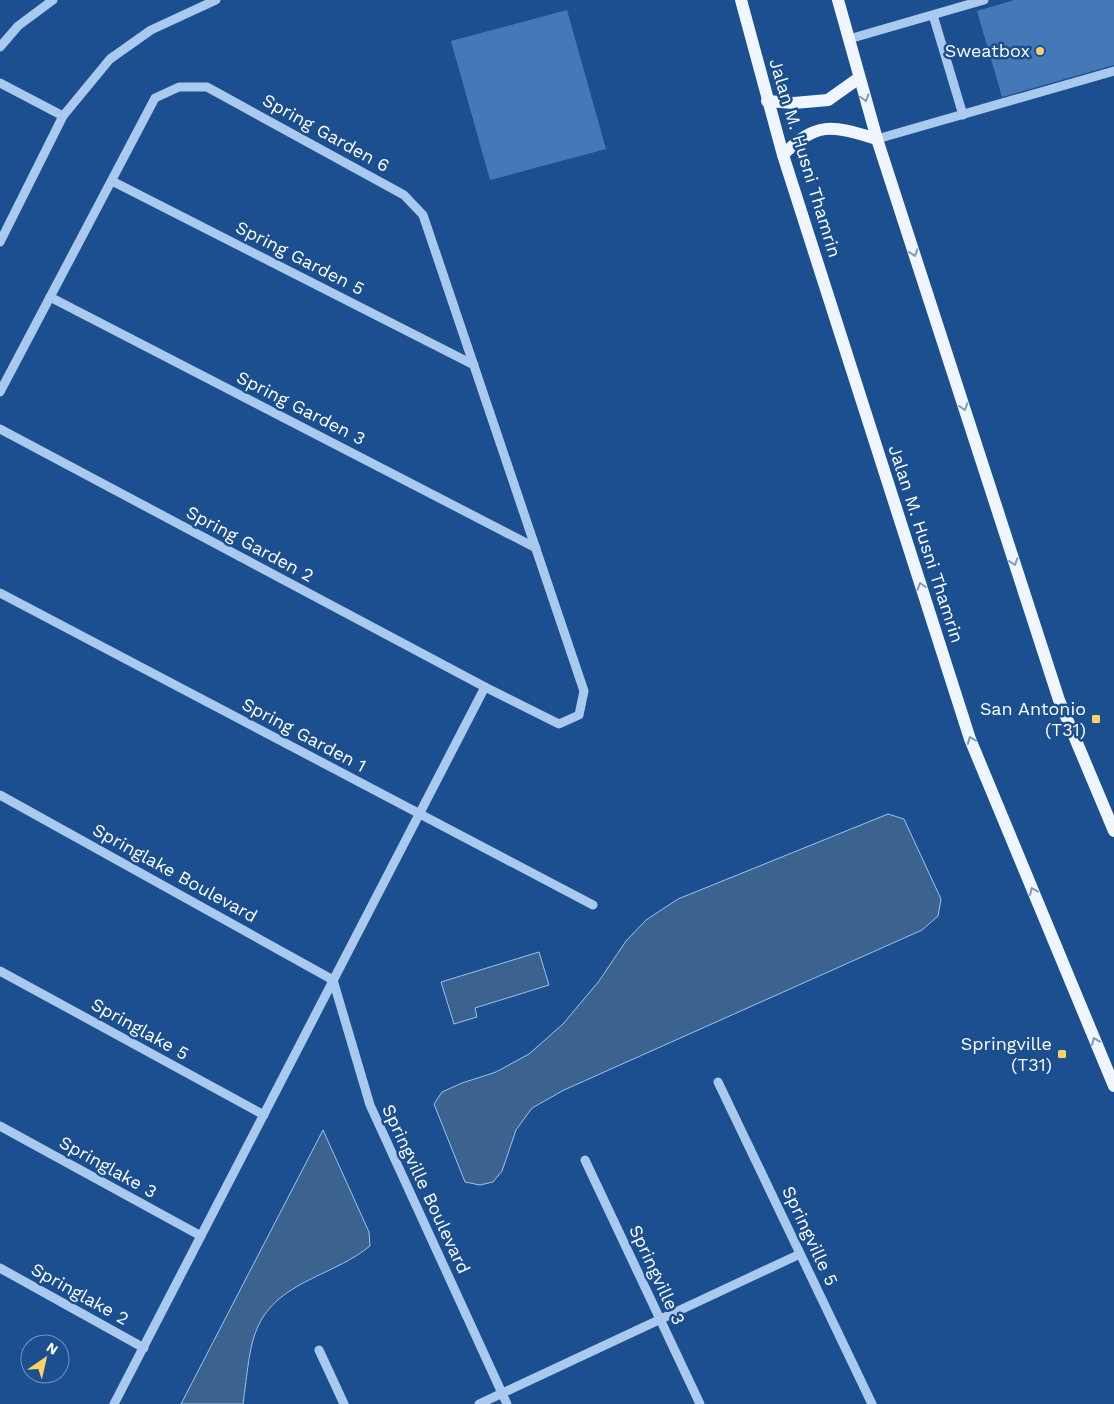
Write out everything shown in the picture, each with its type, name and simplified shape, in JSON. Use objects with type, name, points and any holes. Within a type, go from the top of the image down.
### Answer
[{"type":"main road","name":"Jalan M. Husni Thamrin","points":[[741,0],[783,155],[970,739],[1114,1086]]},
{"type":"main road","points":[[838,0],[877,140],[1059,700],[1114,831]]},
{"type":"main road","points":[[767,101],[794,103],[828,100],[859,78]]},
{"type":"main road","points":[[783,155],[799,138],[818,130],[840,128],[877,140]]},
{"type":"street","points":[[0,47],[18,26],[53,0]]},
{"type":"street","points":[[0,242],[63,116],[110,59],[151,30],[216,0]]},
{"type":"street","points":[[849,39],[984,0]]},
{"type":"street","points":[[933,15],[963,115]]},
{"type":"street","points":[[877,140],[1114,71]]},
{"type":"street","points":[[0,83],[63,116]]},
{"type":"street","name":"Spring Garden 6","points":[[112,180],[155,98],[179,87],[207,86],[404,195],[423,215],[474,365]]},
{"type":"street","points":[[0,392],[112,180]]},
{"type":"street","name":"Spring Garden 5","points":[[112,180],[474,365]]},
{"type":"street","name":"Spring Garden 3","points":[[50,297],[536,548]]},
{"type":"street","points":[[474,365],[536,548]]},
{"type":"street","name":"Spring Garden 2","points":[[0,429],[485,687],[559,724],[579,715],[584,691],[536,548]]},
{"type":"street","name":"Spring Garden 1","points":[[0,593],[593,905]]},
{"type":"street","points":[[114,1404],[485,687]]},
{"type":"street","name":"Springlake Boulevard","points":[[0,794],[334,980]]},
{"type":"street","name":"Springlake 5","points":[[0,971],[264,1115]]},
{"type":"street","name":"Springville Boulevard","points":[[334,980],[370,1105],[507,1404]]},
{"type":"street","name":"Springville 5","points":[[718,1082],[872,1404]]},
{"type":"street","name":"Springlake 3","points":[[0,1126],[201,1236]]},
{"type":"street","name":"Springville 3","points":[[585,1160],[700,1404]]},
{"type":"street","points":[[479,1404],[800,1254]]},
{"type":"street","name":"Springlake 2","points":[[0,1268],[144,1348]]},
{"type":"street","points":[[319,1350],[344,1404]]},
{"type":"water","points":[[888,814],[904,819],[941,899],[938,916],[922,930],[564,1090],[532,1108],[516,1130],[502,1171],[493,1182],[480,1185],[465,1182],[434,1104],[442,1092],[496,1072],[529,1054],[563,1024],[599,981],[626,941],[646,920],[678,899]]},
{"type":"water","points":[[539,952],[549,985],[475,1008],[477,1017],[454,1024],[441,982]]},
{"type":"water","points":[[323,1130],[369,1232],[370,1246],[350,1260],[292,1290],[276,1302],[265,1315],[257,1329],[252,1344],[243,1404],[181,1404]]},
{"type":"building","points":[[1014,0],[1114,0],[1114,65],[1002,97],[977,11]]},
{"type":"building","points":[[567,10],[606,149],[490,180],[451,41]]},
{"type":"place","name":"Sweatbox","points":[[1040,51]]},
{"type":"place","name":"San Antonio (T31)","points":[[1096,719]]},
{"type":"place","name":"Springville (T31)","points":[[1062,1054]]}]
